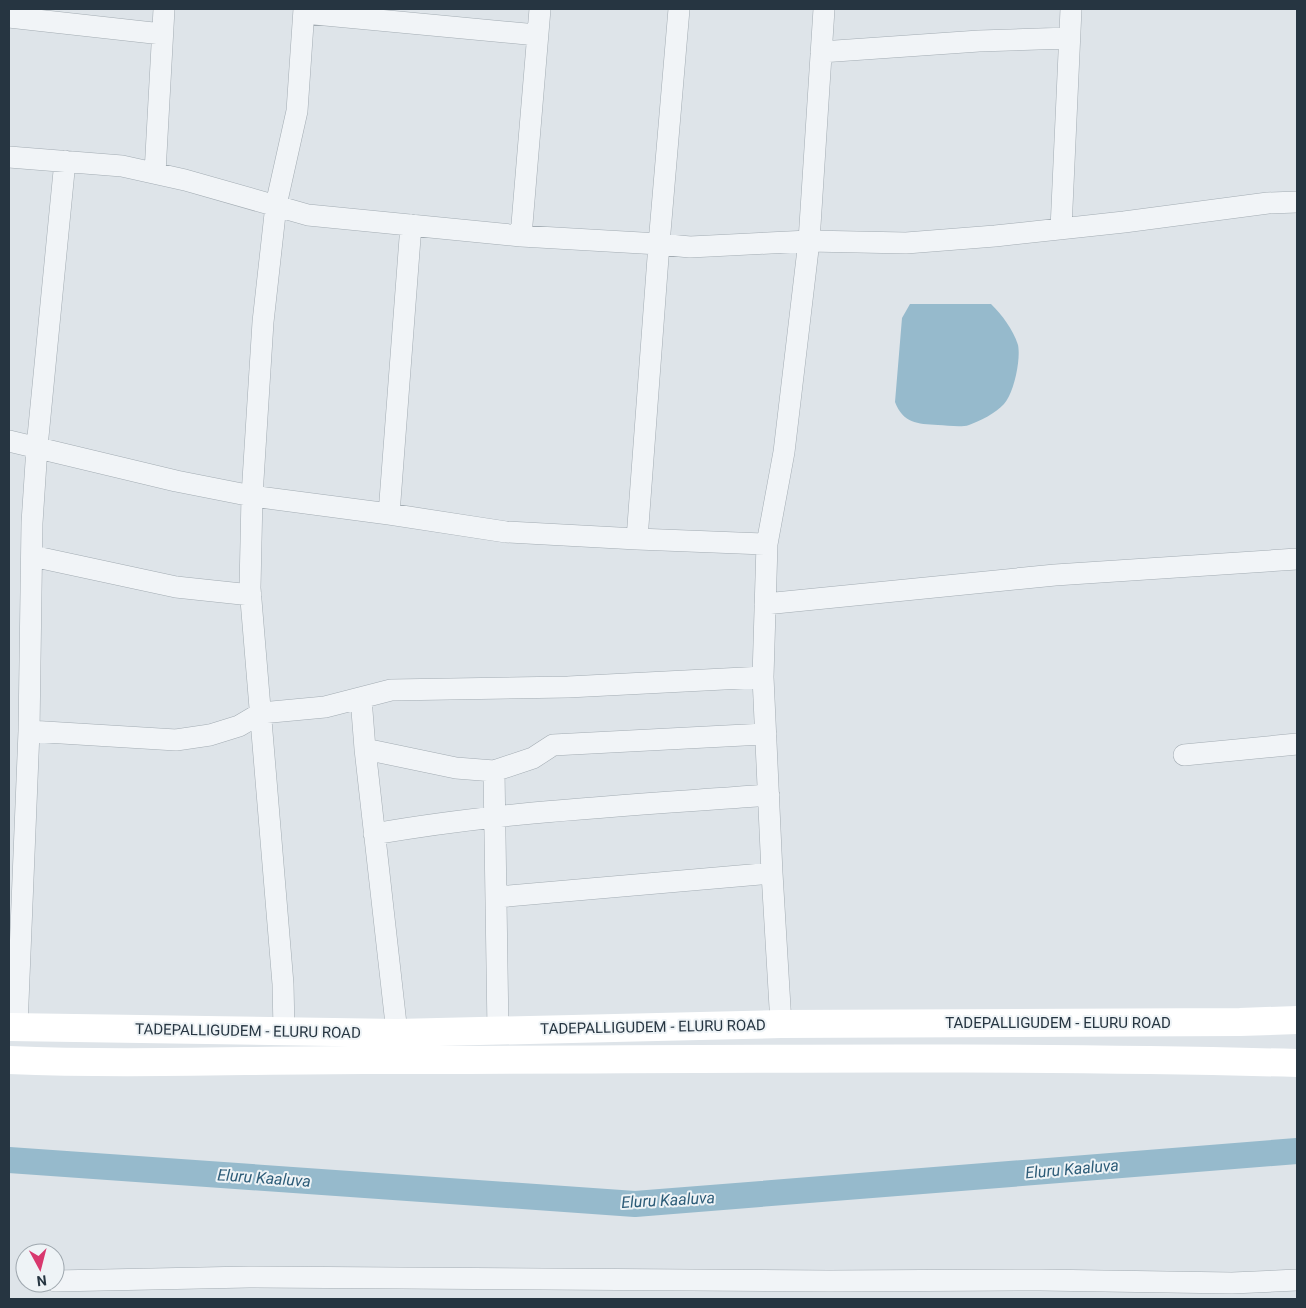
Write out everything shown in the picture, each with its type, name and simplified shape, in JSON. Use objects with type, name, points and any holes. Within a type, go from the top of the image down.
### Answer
[{"type":"main road","name":"TADEPALLIGUDEM - ELURU ROAD","points":[[13,1027],[397,1033],[781,1024],[1240,1022],[1297,1020]]},
{"type":"main road","name":"TADEPALLIGUDEM - ELURU ROAD","points":[[9,1060],[77,1063],[320,1060],[944,1058],[1297,1063]]},
{"type":"street","points":[[155,174],[164,9]]},
{"type":"street","points":[[521,236],[540,9]]},
{"type":"street","points":[[637,540],[658,244],[679,9]]},
{"type":"street","points":[[781,1024],[763,677],[767,544],[784,452],[809,241],[824,9]]},
{"type":"street","points":[[1061,229],[1070,9]]},
{"type":"street","points":[[284,1030],[283,984],[251,595],[252,496],[263,322],[276,205],[297,111],[304,11],[427,16],[537,35]]},
{"type":"street","points":[[9,17],[162,34]]},
{"type":"street","points":[[821,52],[979,41],[1069,38]]},
{"type":"street","points":[[9,157],[122,166],[276,205],[308,215],[521,236],[690,247],[809,241],[906,243],[1061,229],[1268,203],[1297,202]]},
{"type":"street","points":[[13,1027],[29,731],[32,556],[37,448],[65,161]]},
{"type":"street","points":[[390,514],[411,225]]},
{"type":"street","points":[[9,441],[176,481],[252,496],[390,514],[506,532],[637,540],[767,544]]},
{"type":"street","points":[[32,556],[176,587],[251,595]]},
{"type":"street","points":[[765,604],[1055,575],[1297,559]]},
{"type":"street","points":[[29,731],[176,740],[210,735],[239,726],[261,713],[325,707],[391,690],[568,687],[763,677]]},
{"type":"street","points":[[361,698],[364,749],[397,1033]]},
{"type":"street","points":[[364,749],[456,768],[494,771],[533,758],[553,745],[766,734]]},
{"type":"street","points":[[1184,755],[1297,744]]},
{"type":"street","points":[[494,771],[498,1030]]},
{"type":"street","points":[[374,834],[420,826],[495,817],[769,795]]},
{"type":"street","points":[[497,897],[772,873]]},
{"type":"street","points":[[65,1281],[250,1277],[829,1281],[1040,1280],[1232,1283],[1297,1280]]},
{"type":"water","points":[[910,304],[991,304],[999,313],[1013,333],[1019,351],[1014,384],[1008,399],[1001,407],[983,419],[962,426],[917,423],[902,414],[895,402],[902,318]]},
{"type":"waterway","name":"Eluru Kaaluva","points":[[9,1160],[635,1204],[1297,1151]]}]
